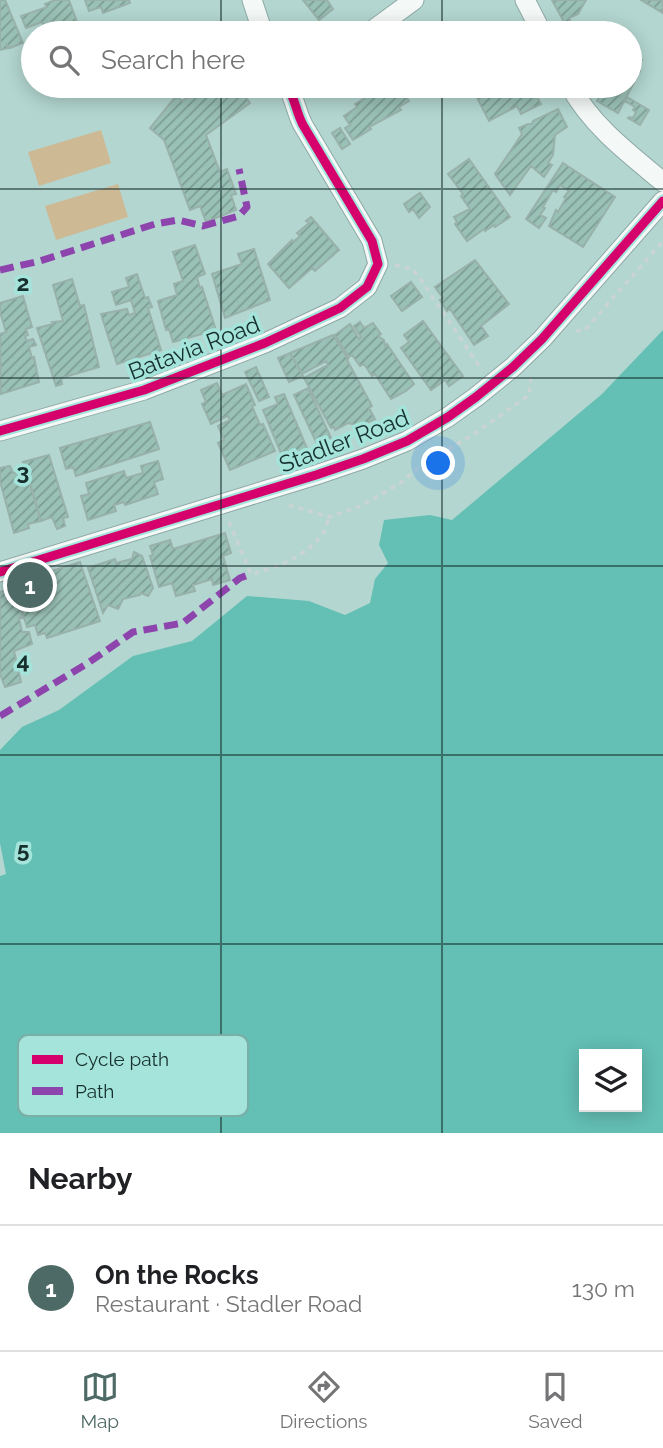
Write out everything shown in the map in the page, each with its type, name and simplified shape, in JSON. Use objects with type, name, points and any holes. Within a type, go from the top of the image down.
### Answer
[{"type":"street","points":[[252,0],[259,21]]},
{"type":"street","points":[[385,21],[414,0]]},
{"type":"street","points":[[525,0],[536,21]]},
{"type":"street","points":[[294,98],[296,112],[384,264]]},
{"type":"street","points":[[577,98],[586,112],[606,133],[663,182]]},
{"type":"street","name":"Stadler Road","points":[[0,572],[293,483],[407,441],[448,417],[527,355],[663,201]]},
{"type":"street","name":"Batavia Road","points":[[0,431],[144,390],[264,343],[354,299],[384,264]]},
{"type":"path","points":[[384,264],[412,270],[419,277],[485,374]]},
{"type":"path","points":[[226,516],[251,574],[273,568],[302,553],[322,536],[329,517]]},
{"type":"shaded area","points":[[101,130],[111,163],[39,186],[28,152]]},
{"type":"shaded area","points":[[118,184],[128,217],[56,240],[45,206]]},
{"type":"water","points":[[663,330],[663,1133],[0,1133],[0,876],[6,874],[0,843],[0,750],[22,727],[59,710],[133,656],[192,641],[247,596],[309,601],[345,615],[370,603],[375,579],[388,563],[379,545],[384,520],[430,515],[452,520],[602,394]]},
{"type":"building","points":[[0,0],[5,0],[21,44],[10,48],[6,43],[8,48],[0,50]]},
{"type":"building","points":[[55,0],[69,0],[77,21],[23,21],[21,16],[47,7],[45,4]]},
{"type":"building","points":[[85,0],[129,0],[130,3],[103,13],[101,7],[89,11]]},
{"type":"building","points":[[303,0],[327,0],[333,9],[319,20]]},
{"type":"building","points":[[552,0],[586,0],[578,14],[569,18],[569,21],[563,21]]},
{"type":"building","points":[[641,0],[663,0],[663,13]]},
{"type":"building","points":[[174,98],[182,101],[186,98],[246,98],[250,103],[206,135],[220,172],[227,169],[236,194],[231,195],[236,210],[206,222],[200,206],[190,210],[164,140],[150,128]]},
{"type":"building","points":[[365,98],[407,98],[409,101],[399,107],[401,110],[369,127],[371,129],[353,140],[345,128],[350,125],[344,116],[357,107],[355,104]]},
{"type":"building","points":[[477,98],[538,98],[541,104],[521,114],[517,106],[489,121]]},
{"type":"building","points":[[599,98],[626,98],[618,113],[597,101]]},
{"type":"building","points":[[629,98],[649,110],[640,125],[628,118],[633,118],[636,112],[633,110],[635,107],[625,101]]},
{"type":"building","points":[[558,109],[567,127],[555,135],[553,155],[548,163],[552,165],[544,177],[531,166],[510,195],[495,174],[522,134],[519,128]]},
{"type":"building","points":[[340,128],[350,144],[342,149],[332,133]]},
{"type":"building","points":[[469,159],[510,217],[495,227],[494,225],[485,231],[484,229],[467,241],[455,224],[457,222],[454,217],[470,209],[448,174]]},
{"type":"building","points":[[563,163],[615,197],[583,247],[549,226],[569,191],[560,185],[556,192],[553,190],[543,207],[545,208],[540,215],[546,218],[539,228],[526,219]]},
{"type":"building","points":[[420,193],[430,207],[419,218],[413,209],[409,212],[404,204]]},
{"type":"building","points":[[311,217],[339,250],[315,271],[312,268],[289,288],[268,264],[292,240],[293,242],[300,236],[297,233],[309,223],[306,221]]},
{"type":"building","points":[[195,245],[205,274],[197,277],[216,330],[173,342],[169,329],[166,330],[158,301],[177,295],[174,284],[183,281],[173,252]]},
{"type":"building","points":[[254,249],[270,300],[225,318],[212,274],[242,264],[238,254]]},
{"type":"building","points":[[475,260],[509,304],[481,326],[488,336],[474,345],[450,309],[447,311],[440,300],[443,298],[435,287]]},
{"type":"building","points":[[137,274],[145,298],[148,297],[152,307],[148,308],[161,350],[117,364],[101,314],[127,309],[129,315],[135,313],[131,300],[116,305],[112,292],[129,287],[126,278]]},
{"type":"building","points":[[72,279],[80,306],[84,305],[99,367],[61,378],[62,384],[56,386],[37,328],[63,321],[53,285]]},
{"type":"building","points":[[411,282],[422,297],[402,311],[391,296]]},
{"type":"building","points":[[23,296],[32,327],[26,329],[28,335],[25,336],[27,341],[33,339],[36,345],[29,347],[39,382],[1,394],[0,334],[6,332],[0,303]]},
{"type":"building","points":[[423,321],[463,376],[449,386],[445,380],[431,390],[401,348],[409,342],[404,335]]},
{"type":"building","points":[[360,322],[364,328],[373,323],[381,334],[378,336],[384,340],[385,346],[387,344],[414,384],[391,399],[375,374],[372,376],[364,364],[360,366],[352,355],[349,357],[335,335],[350,324],[359,339],[361,337],[354,326]]},
{"type":"building","points":[[333,335],[372,406],[369,408],[375,419],[361,426],[348,423],[335,430],[334,427],[331,428],[304,378],[328,365],[326,361],[302,374],[290,353]]},
{"type":"building","points":[[290,353],[303,376],[289,382],[278,358]]},
{"type":"building","points":[[256,367],[269,397],[259,401],[245,372]]},
{"type":"building","points":[[217,383],[222,395],[246,384],[260,425],[263,424],[275,451],[230,470],[218,443],[224,440],[218,426],[230,420],[228,416],[211,424],[202,404],[206,402],[201,390]]},
{"type":"building","points":[[308,388],[331,438],[317,444],[294,395]]},
{"type":"building","points":[[284,394],[309,453],[285,463],[263,410],[278,404],[275,397]]},
{"type":"building","points":[[150,422],[159,449],[76,476],[73,467],[66,469],[60,448]]},
{"type":"building","points":[[49,455],[68,517],[63,518],[65,526],[57,529],[52,517],[41,521],[23,462]]},
{"type":"building","points":[[158,461],[163,479],[154,482],[158,494],[125,505],[124,502],[114,505],[116,511],[88,520],[81,496],[89,494],[86,483],[124,471],[126,478],[143,473],[141,466]]},
{"type":"building","points":[[10,466],[13,473],[26,470],[41,521],[28,524],[29,528],[14,533],[0,481],[0,468]]},
{"type":"building","points":[[225,533],[231,553],[223,556],[230,580],[213,585],[212,579],[193,585],[195,591],[176,596],[172,583],[159,587],[150,556],[153,555],[150,546],[170,540],[173,549]]},
{"type":"building","points":[[134,552],[142,556],[153,588],[148,596],[141,593],[123,599],[118,609],[108,605],[103,613],[88,568],[115,559],[116,563],[132,559]]},
{"type":"building","points":[[80,562],[100,621],[47,638],[45,633],[38,635],[35,625],[27,627],[13,583]]},
{"type":"building","points":[[13,588],[23,617],[19,618],[22,632],[29,632],[32,644],[14,651],[21,682],[5,687],[0,674],[0,592]]},
{"type":"marked path","points":[[0,270],[40,261],[155,224],[178,220],[203,226],[239,216],[247,207],[239,169]]},
{"type":"marked path","points":[[0,716],[88,663],[133,632],[183,623],[240,578],[251,574]]},
{"type":"cycle path","points":[[0,431],[144,390],[265,343],[340,308],[367,287],[378,264],[372,241],[303,125],[293,98]]},
{"type":"cycle path","points":[[0,572],[316,475],[407,441],[448,417],[513,367],[542,339],[663,201]]},
{"type":"place","name":"On the Rocks","points":[[30,585]]}]
